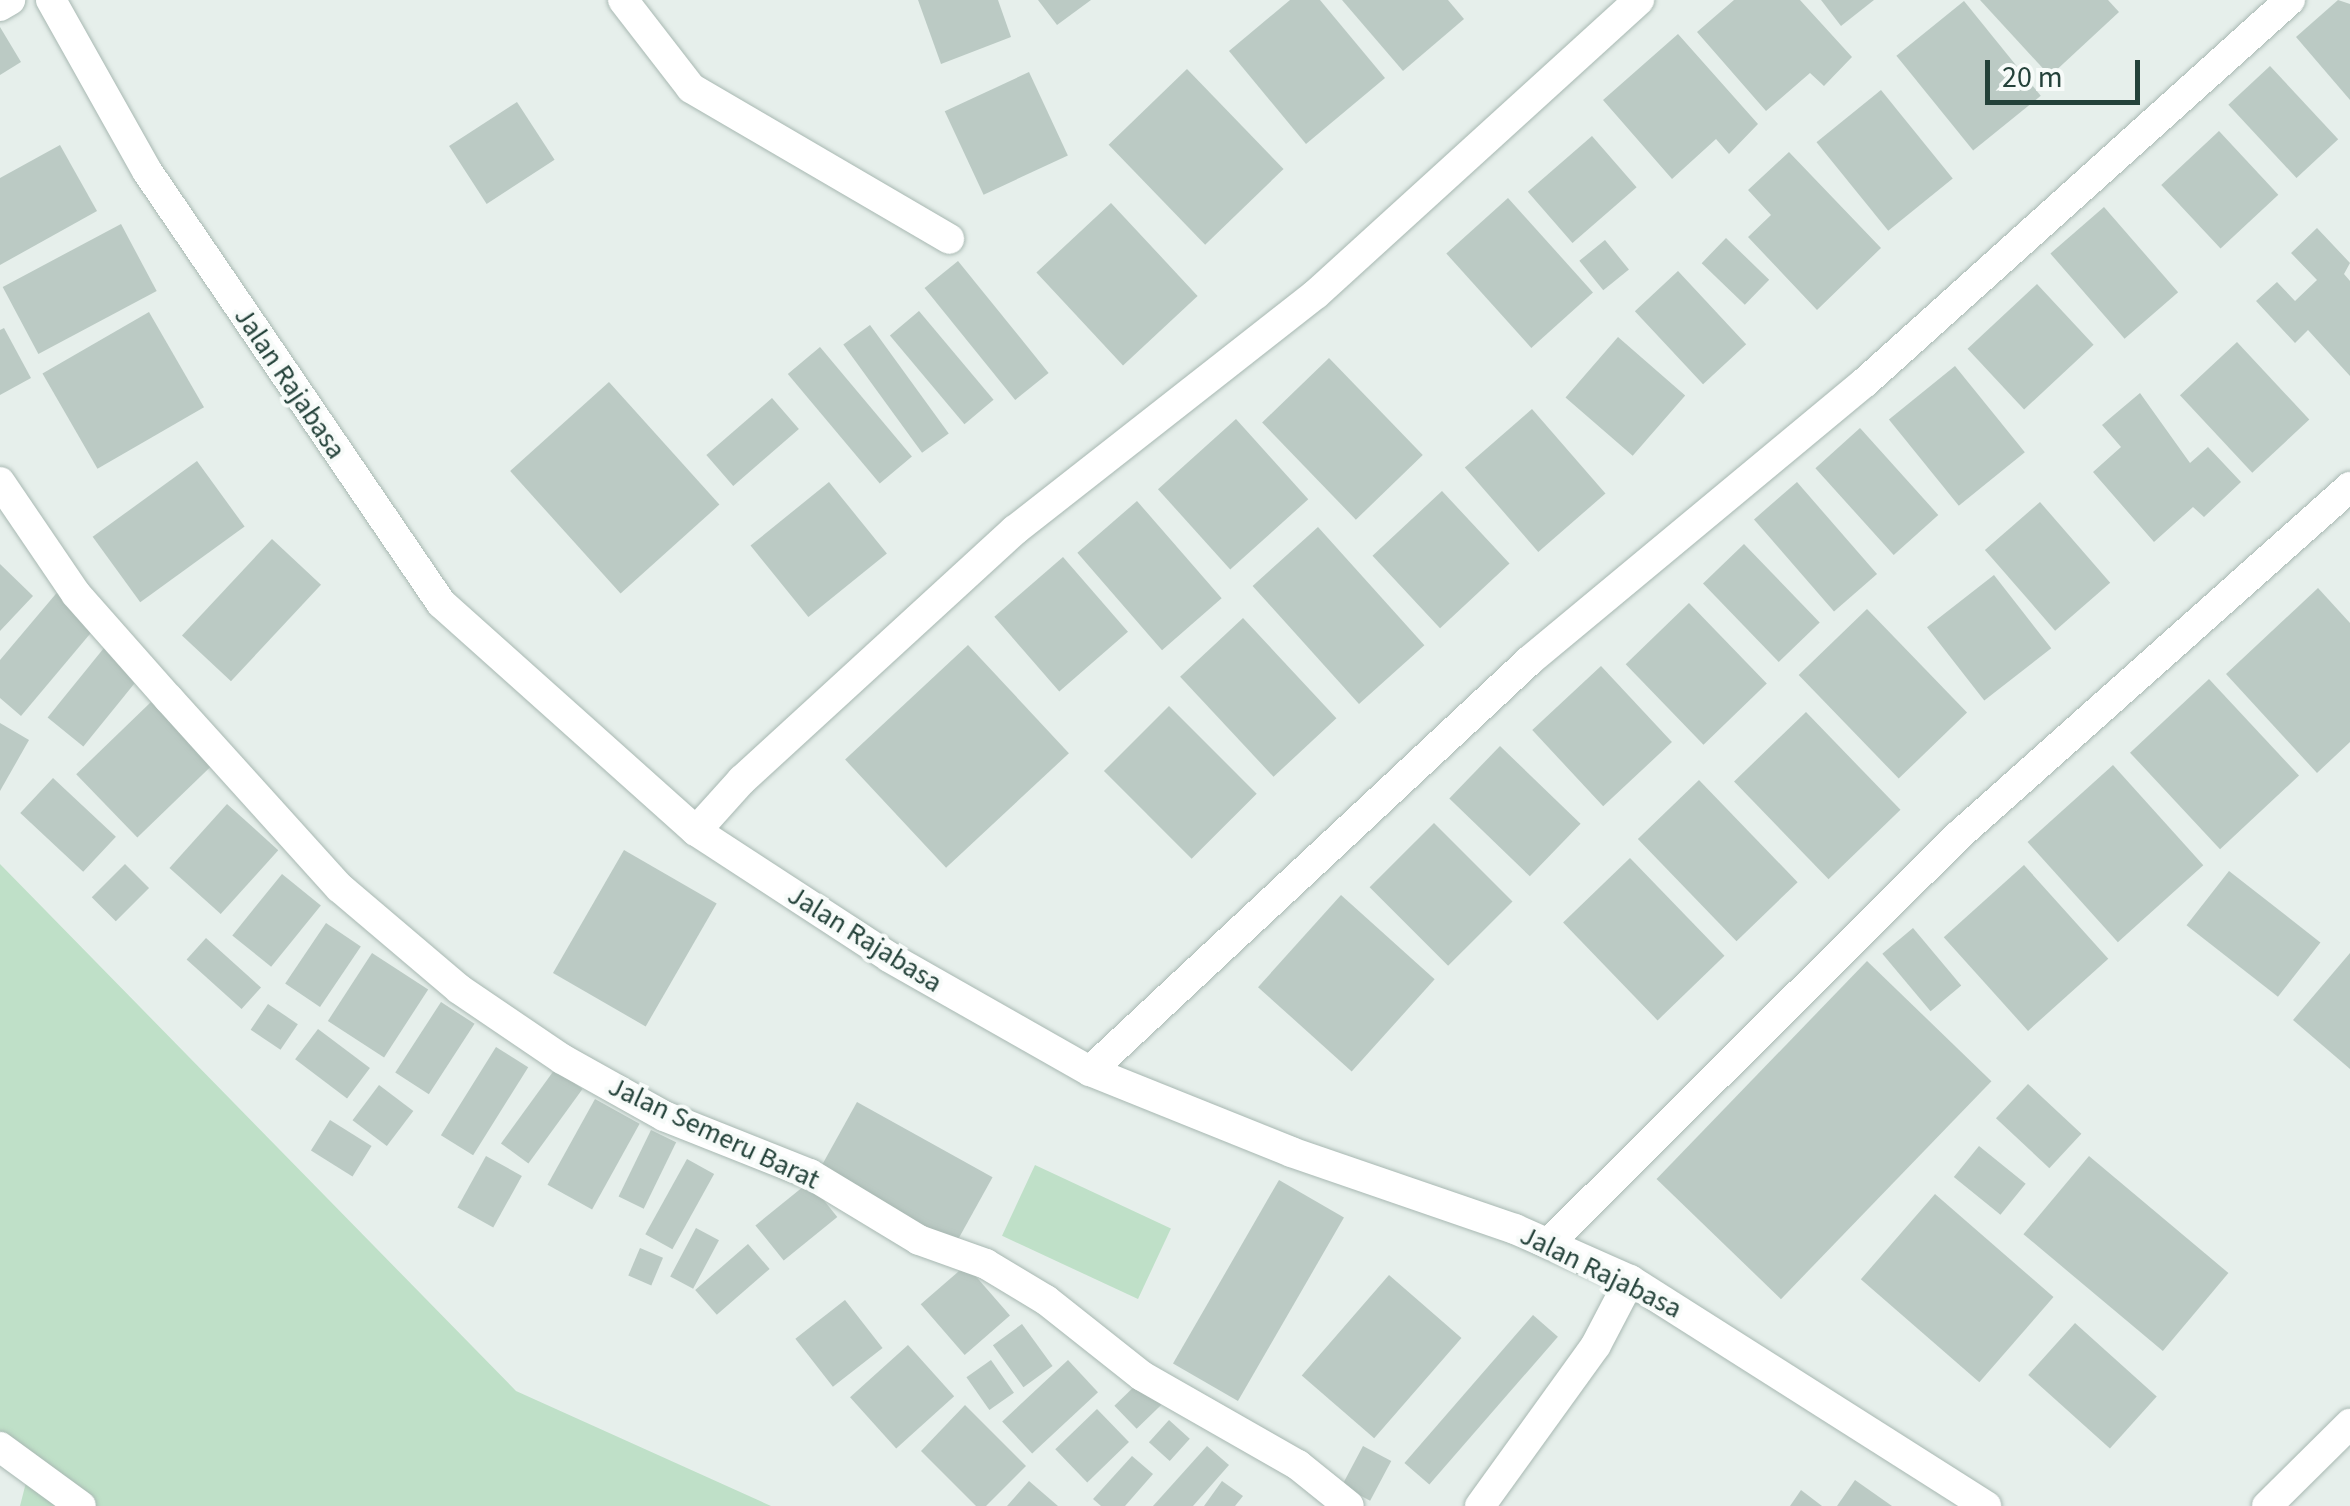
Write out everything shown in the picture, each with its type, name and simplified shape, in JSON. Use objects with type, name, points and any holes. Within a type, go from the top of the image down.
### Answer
[{"type":"street","points":[[0,6],[10,0]]},
{"type":"street","name":"Jalan Rajabasa","points":[[51,0],[147,170],[441,603],[696,831],[889,956],[1090,1071],[1291,1152],[1549,1244],[1630,1280],[1986,1506]]},
{"type":"street","points":[[623,0],[691,88],[949,239]]},
{"type":"street","points":[[696,831],[742,780],[1015,530],[1316,294],[1639,0]]},
{"type":"street","points":[[1090,1071],[1528,661],[1864,383],[2290,0]]},
{"type":"street","name":"Jalan Semeru Barat","points":[[0,482],[76,594],[169,700],[340,888],[458,988],[562,1059],[664,1116],[810,1174],[919,1240],[986,1264],[1046,1300],[1142,1376],[1298,1465],[1349,1506]]},
{"type":"street","points":[[1549,1244],[1958,836],[2350,487]]},
{"type":"street","points":[[1480,1506],[1596,1345],[1630,1280]]},
{"type":"street","points":[[2267,1506],[2350,1424]]},
{"type":"street","points":[[0,1447],[81,1506]]},
{"type":"green space","points":[[0,864],[516,1391],[771,1506],[20,1506],[33,1455],[0,1437]]},
{"type":"green space","points":[[1035,1165],[1171,1228],[1138,1299],[1002,1236]]},
{"type":"building","points":[[918,0],[998,0],[1011,37],[941,64]]},
{"type":"building","points":[[1038,0],[1091,0],[1057,25]]},
{"type":"building","points":[[1290,0],[1320,0],[1385,78],[1306,144],[1229,51]]},
{"type":"building","points":[[1342,0],[1448,0],[1464,19],[1403,71]]},
{"type":"building","points":[[1734,0],[1800,0],[1852,57],[1824,86],[1810,73],[1766,111],[1697,32]]},
{"type":"building","points":[[1821,0],[1874,0],[1841,26]]},
{"type":"building","points":[[1980,0],[2108,0],[2119,12],[2050,76]]},
{"type":"building","points":[[2338,0],[2350,4],[2350,100],[2296,37]]},
{"type":"building","points":[[1964,1],[2041,96],[1973,151],[1896,56]]},
{"type":"building","points":[[0,27],[21,62],[0,75]]},
{"type":"building","points":[[1678,34],[1758,124],[1729,154],[1716,139],[1672,179],[1603,100]]},
{"type":"building","points":[[2270,66],[2338,139],[2297,178],[2228,105]]},
{"type":"building","points":[[1187,69],[1284,169],[1205,245],[1109,145]]},
{"type":"building","points":[[1029,72],[1068,155],[984,195],[945,111]]},
{"type":"building","points":[[1881,90],[1953,179],[1888,231],[1816,142]]},
{"type":"building","points":[[517,102],[555,160],[487,204],[449,146]]},
{"type":"building","points":[[2219,131],[2278,195],[2221,249],[2161,185]]},
{"type":"building","points":[[1592,136],[1637,187],[1572,243],[1528,192]]},
{"type":"building","points":[[60,145],[97,211],[0,265],[0,178]]},
{"type":"building","points":[[1789,152],[1881,248],[1817,310],[1748,237],[1771,215],[1748,190]]},
{"type":"building","points":[[1508,198],[1593,292],[1531,348],[1446,254]]},
{"type":"building","points":[[1111,203],[1198,296],[1123,365],[1036,273]]},
{"type":"building","points":[[2104,207],[2178,292],[2125,339],[2050,254]]},
{"type":"building","points":[[121,224],[157,291],[38,354],[3,287]]},
{"type":"building","points":[[2317,228],[2350,263],[2344,274],[2350,281],[2350,376],[2308,330],[2295,343],[2256,301],[2277,282],[2295,301],[2317,280],[2291,253]]},
{"type":"building","points":[[1726,238],[1769,280],[1745,305],[1702,263]]},
{"type":"building","points":[[1605,240],[1629,270],[1603,290],[1579,261]]},
{"type":"building","points":[[958,261],[1049,373],[1015,400],[925,288]]},
{"type":"building","points":[[1678,271],[1746,344],[1703,384],[1635,311]]},
{"type":"building","points":[[2037,284],[2094,345],[2024,409],[1968,349]]},
{"type":"building","points":[[919,311],[994,400],[964,424],[890,335]]},
{"type":"building","points":[[149,312],[204,407],[97,469],[42,374]]},
{"type":"building","points":[[870,325],[949,433],[922,453],[843,344]]},
{"type":"building","points":[[4,328],[31,378],[0,395],[0,330]]},
{"type":"building","points":[[1618,337],[1685,395],[1633,456],[1566,397]]},
{"type":"building","points":[[2237,342],[2309,420],[2252,473],[2180,395]]},
{"type":"building","points":[[820,347],[912,457],[880,484],[788,374]]},
{"type":"building","points":[[1329,358],[1423,455],[1356,520],[1262,423]]},
{"type":"building","points":[[1955,366],[2025,452],[1959,506],[1889,419]]},
{"type":"building","points":[[609,382],[719,505],[621,594],[510,471]]},
{"type":"building","points":[[2140,393],[2190,463],[2208,447],[2241,482],[2204,517],[2193,507],[2154,542],[2093,472],[2121,447],[2102,425]]},
{"type":"building","points":[[772,398],[799,429],[733,486],[706,455]]},
{"type":"building","points":[[1532,409],[1605,494],[1538,552],[1465,467]]},
{"type":"building","points":[[1236,419],[1308,499],[1230,570],[1158,489]]},
{"type":"building","points":[[1860,428],[1938,515],[1894,555],[1815,468]]},
{"type":"building","points":[[197,461],[245,527],[140,602],[93,537]]},
{"type":"building","points":[[829,482],[887,553],[808,617],[751,546]]},
{"type":"building","points":[[1797,482],[1877,574],[1834,611],[1754,519]]},
{"type":"building","points":[[1442,491],[1510,563],[1440,628],[1373,556]]},
{"type":"building","points":[[1137,501],[1222,598],[1162,650],[1077,553]]},
{"type":"building","points":[[2040,502],[2110,583],[2055,631],[1985,550]]},
{"type":"building","points":[[1318,527],[1424,645],[1359,704],[1253,586]]},
{"type":"building","points":[[272,539],[321,585],[231,681],[182,636]]},
{"type":"building","points":[[1744,544],[1820,622],[1779,662],[1703,584]]},
{"type":"building","points":[[1063,557],[1128,632],[1059,691],[994,617]]},
{"type":"building","points":[[0,564],[33,596],[0,631]]},
{"type":"building","points":[[1994,575],[2051,648],[1984,701],[1927,627]]},
{"type":"building","points":[[2318,588],[2350,623],[2350,742],[2317,773],[2226,674]]},
{"type":"building","points":[[60,589],[100,622],[21,716],[0,698],[0,660]]},
{"type":"building","points":[[1689,603],[1767,684],[1703,745],[1626,664]]},
{"type":"building","points":[[1867,609],[1967,713],[1899,779],[1799,675]]},
{"type":"building","points":[[1243,618],[1336,718],[1274,777],[1180,677]]},
{"type":"building","points":[[108,643],[144,672],[83,747],[48,718]]},
{"type":"building","points":[[968,645],[1069,753],[946,868],[845,760]]},
{"type":"building","points":[[1601,666],[1672,742],[1603,806],[1532,730]]},
{"type":"building","points":[[2209,679],[2299,776],[2220,849],[2130,753]]},
{"type":"building","points":[[151,702],[212,765],[137,838],[76,774]]},
{"type":"building","points":[[1169,706],[1257,794],[1192,859],[1104,771]]},
{"type":"building","points":[[1806,712],[1900,810],[1829,879],[1734,781]]},
{"type":"building","points":[[0,723],[29,740],[0,791]]},
{"type":"building","points":[[1500,746],[1581,824],[1530,876],[1449,799]]},
{"type":"building","points":[[2113,765],[2203,865],[2118,942],[2028,842]]},
{"type":"building","points":[[53,778],[116,837],[83,872],[20,813]]},
{"type":"building","points":[[1699,780],[1798,882],[1736,941],[1638,839]]},
{"type":"building","points":[[227,804],[278,850],[221,914],[169,868]]},
{"type":"building","points":[[1434,823],[1512,901],[1448,966],[1370,887]]},
{"type":"building","points":[[624,850],[717,904],[646,1026],[553,973]]},
{"type":"building","points":[[1630,858],[1724,956],[1658,1020],[1563,923]]},
{"type":"building","points":[[125,864],[149,888],[116,921],[92,897]]},
{"type":"building","points":[[2024,865],[2108,959],[2028,1031],[1944,937]]},
{"type":"building","points":[[2229,871],[2320,942],[2278,997],[2187,925]]},
{"type":"building","points":[[282,874],[321,905],[271,967],[232,935]]},
{"type":"building","points":[[1341,895],[1435,979],[1352,1071],[1258,987]]},
{"type":"building","points":[[326,923],[361,946],[320,1007],[285,984]]},
{"type":"building","points":[[1913,928],[1961,985],[1931,1011],[1882,954]]},
{"type":"building","points":[[206,938],[261,988],[242,1009],[187,960]]},
{"type":"building","points":[[372,953],[428,989],[384,1057],[328,1021]]},
{"type":"building","points":[[2350,953],[2350,1069],[2293,1020]]},
{"type":"building","points":[[1867,961],[1991,1081],[1781,1299],[1657,1179]]},
{"type":"building","points":[[441,1002],[475,1024],[429,1094],[395,1072]]},
{"type":"building","points":[[268,1004],[298,1024],[281,1050],[251,1030]]},
{"type":"building","points":[[318,1029],[370,1068],[347,1098],[295,1059]]},
{"type":"building","points":[[496,1047],[528,1067],[473,1155],[441,1135]]},
{"type":"building","points":[[555,1069],[583,1089],[528,1163],[501,1143]]},
{"type":"building","points":[[2028,1084],[2081,1134],[2049,1168],[1996,1118]]},
{"type":"building","points":[[379,1085],[413,1111],[387,1146],[353,1120]]},
{"type":"building","points":[[595,1099],[640,1124],[592,1209],[547,1185]]},
{"type":"building","points":[[857,1102],[993,1177],[955,1244],[820,1169]]},
{"type":"building","points":[[330,1120],[372,1146],[352,1176],[311,1151]]},
{"type":"building","points":[[651,1130],[676,1142],[644,1209],[619,1197]]},
{"type":"building","points":[[1979,1146],[2026,1184],[2000,1215],[1954,1177]]},
{"type":"building","points":[[486,1156],[522,1176],[493,1227],[457,1208]]},
{"type":"building","points":[[2089,1156],[2228,1273],[2163,1351],[2023,1234]]},
{"type":"building","points":[[687,1159],[714,1174],[672,1249],[645,1234]]},
{"type":"building","points":[[1279,1180],[1344,1218],[1238,1401],[1173,1364]]},
{"type":"building","points":[[809,1182],[837,1217],[784,1260],[755,1225]]},
{"type":"building","points":[[1935,1194],[2053,1297],[1979,1382],[1861,1279]]},
{"type":"building","points":[[696,1228],[719,1240],[693,1289],[670,1277]]},
{"type":"building","points":[[748,1244],[770,1269],[717,1315],[695,1290]]},
{"type":"building","points":[[640,1248],[663,1258],[651,1285],[628,1276]]},
{"type":"building","points":[[966,1265],[1010,1316],[965,1355],[921,1304]]},
{"type":"building","points":[[1389,1275],[1461,1338],[1374,1438],[1302,1375]]},
{"type":"building","points":[[845,1300],[883,1348],[833,1387],[795,1339]]},
{"type":"building","points":[[1533,1315],[1558,1337],[1429,1485],[1404,1463]]},
{"type":"building","points":[[2075,1323],[2157,1397],[2110,1449],[2028,1375]]},
{"type":"building","points":[[1022,1324],[1053,1366],[1023,1387],[993,1345]]},
{"type":"building","points":[[908,1345],[954,1396],[896,1448],[850,1397]]},
{"type":"building","points":[[991,1360],[1014,1393],[989,1410],[966,1377]]},
{"type":"building","points":[[1068,1360],[1098,1392],[1032,1454],[1002,1421]]},
{"type":"building","points":[[1141,1380],[1163,1403],[1137,1429],[1114,1406]]},
{"type":"building","points":[[965,1405],[1026,1466],[986,1506],[976,1506],[921,1451]]},
{"type":"building","points":[[1097,1409],[1129,1442],[1087,1482],[1055,1449]]},
{"type":"building","points":[[1169,1420],[1190,1439],[1170,1461],[1149,1442]]},
{"type":"building","points":[[1207,1446],[1229,1465],[1193,1506],[1153,1506]]},
{"type":"building","points":[[1363,1446],[1391,1461],[1370,1501],[1342,1486]]},
{"type":"building","points":[[1132,1456],[1153,1474],[1125,1506],[1101,1506],[1093,1499]]},
{"type":"building","points":[[1855,1480],[1892,1506],[1837,1506]]},
{"type":"building","points":[[1029,1481],[1058,1506],[1007,1506]]},
{"type":"building","points":[[1222,1481],[1243,1496],[1235,1506],[1204,1506]]},
{"type":"building","points":[[1801,1490],[1822,1506],[1790,1506]]}]
